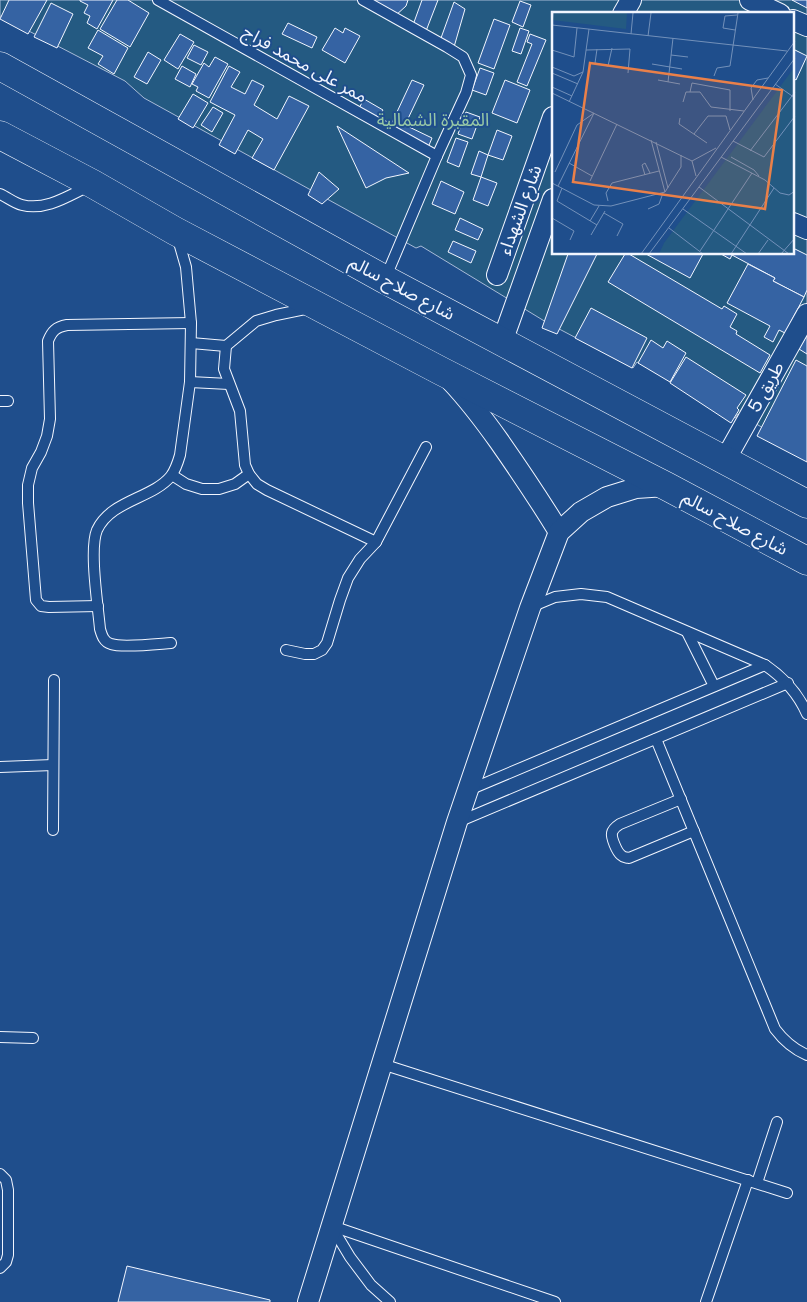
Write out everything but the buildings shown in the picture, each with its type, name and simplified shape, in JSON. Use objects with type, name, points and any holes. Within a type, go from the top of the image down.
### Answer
[{"type":"highway","name":"شارع صلاح سالم","points":[[0,66],[384,279],[807,504]]},
{"type":"highway","name":"شارع صلاح سالم","points":[[0,135],[94,184],[175,231],[807,561]]},
{"type":"street","points":[[624,12],[631,0]]},
{"type":"street","points":[[750,0],[776,12]]},
{"type":"street","points":[[794,20],[807,26]]},
{"type":"street","name":"شارع الشهداء","points":[[496,275],[552,120]]},
{"type":"street","name":"شارع الشهداء","points":[[502,342],[552,202]]},
{"type":"street","points":[[794,223],[807,229]]},
{"type":"street","name":"طريق 5","points":[[725,460],[807,314]]},
{"type":"street","points":[[441,371],[465,395],[490,428],[537,497],[558,532]]},
{"type":"street","points":[[308,1302],[457,822],[558,532],[581,512],[607,497],[636,488],[666,486]]},
{"type":"lane","name":"ممر على محمد فراج","points":[[158,0],[437,156]]},
{"type":"lane","points":[[363,0],[463,57],[471,74],[466,93],[384,279]]},
{"type":"lane","points":[[0,194],[20,204],[34,207],[48,205],[94,184]]},
{"type":"lane","points":[[171,643],[119,646],[110,644],[103,638],[100,629],[94,544],[97,530],[106,517],[164,482],[172,475],[180,455],[190,382],[191,323],[186,268],[175,231]]},
{"type":"lane","points":[[191,343],[226,346],[256,321],[318,306]]},
{"type":"lane","points":[[98,606],[41,606],[36,600],[34,593],[28,485],[32,468],[42,452],[50,419],[48,341],[51,332],[58,327],[68,325],[191,323]]},
{"type":"lane","points":[[226,346],[224,369],[240,411],[243,455],[249,474],[257,484],[268,490],[376,542]]},
{"type":"lane","points":[[190,382],[229,384]]},
{"type":"lane","points":[[286,650],[314,654],[322,650],[348,578],[360,559],[376,542],[426,447]]},
{"type":"lane","points":[[172,475],[186,484],[202,489],[219,489],[235,484],[249,474]]},
{"type":"lane","points":[[530,608],[555,597],[581,594],[607,597],[765,665],[788,683],[807,714]]},
{"type":"lane","points":[[688,632],[714,686]]},
{"type":"lane","points":[[468,790],[765,665]]},
{"type":"lane","points":[[53,830],[54,680]]},
{"type":"lane","points":[[457,822],[788,683]]},
{"type":"lane","points":[[795,692],[807,691]]},
{"type":"lane","points":[[656,738],[775,1029],[792,1048],[807,1055]]},
{"type":"lane","points":[[0,767],[53,765]]},
{"type":"lane","points":[[681,799],[620,824],[615,827],[612,838],[619,854],[628,858],[694,831]]},
{"type":"lane","points":[[0,1037],[33,1038]]},
{"type":"lane","points":[[382,1064],[788,1192]]},
{"type":"lane","points":[[706,1302],[777,1122]]},
{"type":"lane","points":[[0,1174],[6,1180],[8,1190],[8,1255],[6,1262],[0,1268]]},
{"type":"lane","points":[[332,1226],[350,1257],[371,1285],[390,1302]]},
{"type":"lane","points":[[332,1226],[555,1302]]},
{"type":"green space","name":"المقبرة الشمالية","points":[[0,0],[807,0],[807,452],[738,414],[735,418],[637,362],[633,368],[546,322],[421,246],[416,248],[144,98],[125,81],[0,16]]}]
